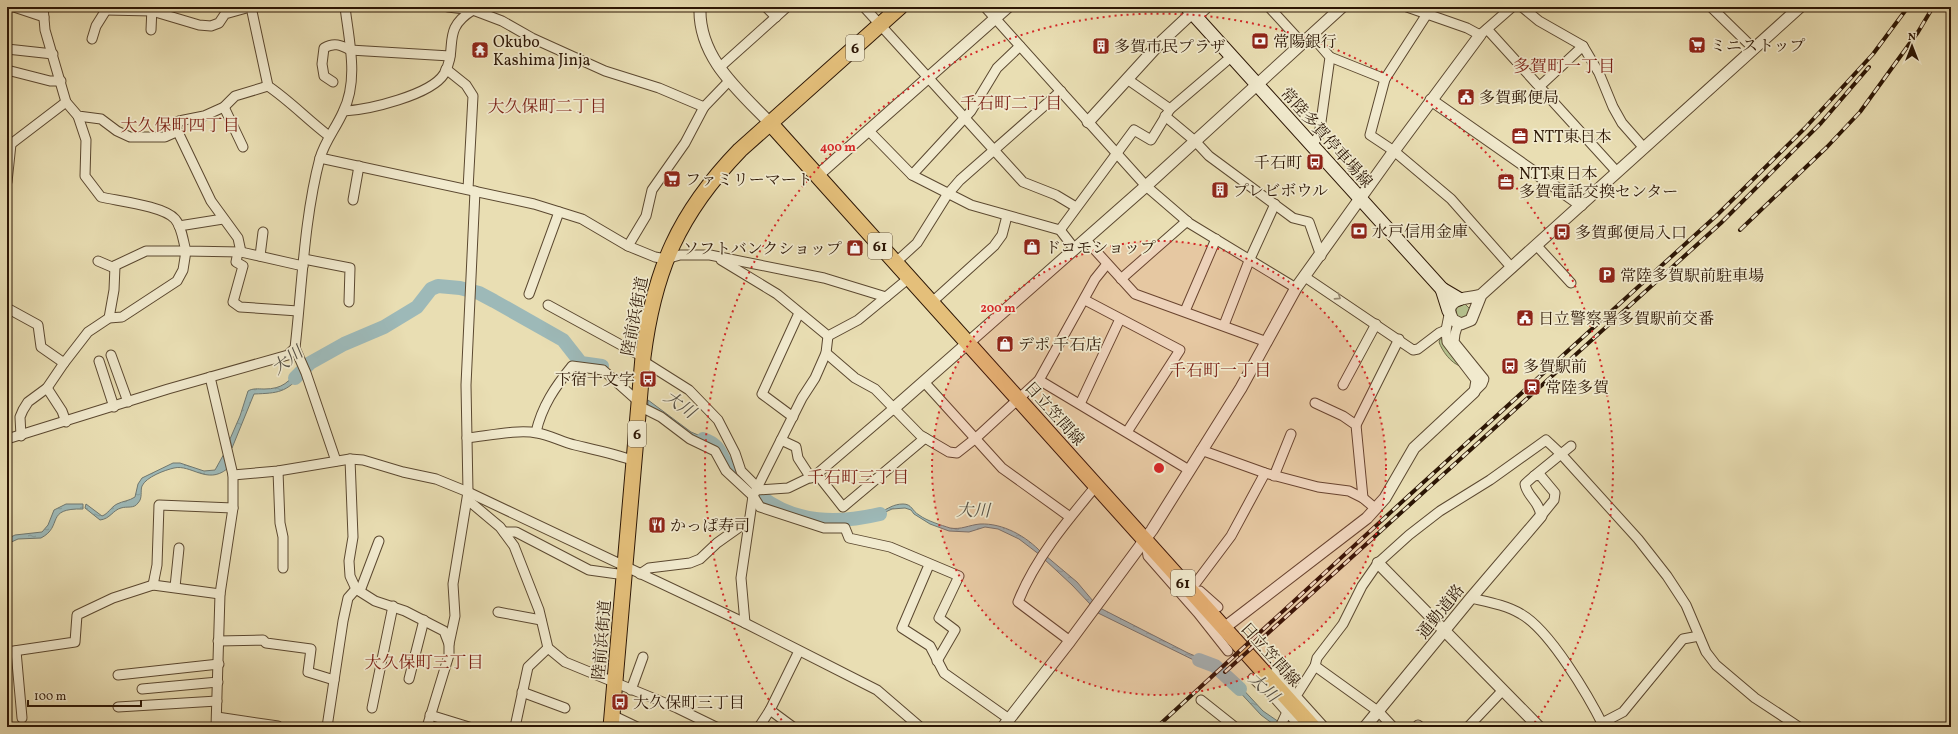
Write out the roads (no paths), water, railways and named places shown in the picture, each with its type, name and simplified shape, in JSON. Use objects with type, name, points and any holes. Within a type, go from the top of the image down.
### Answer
[{"type":"main road","name":"陸前浜街道","points":[[611,721],[643,359],[650,314],[657,284],[666,260],[688,213],[703,192],[740,150],[900,7]]},
{"type":"main road","name":"常陸多賀停車場線","points":[[1192,13],[1442,289]]},
{"type":"main road","name":"日立笠間線","points":[[770,123],[1313,727]]},
{"type":"main road","points":[[1442,289],[1461,299]]},
{"type":"main road","points":[[1442,289],[1449,313]]},
{"type":"street","points":[[14,7],[44,17]]},
{"type":"street","points":[[22,436],[20,417],[28,402],[47,388],[88,332],[109,318],[122,317],[177,281],[183,270],[186,251],[179,226],[174,218],[162,211],[101,197],[85,176],[86,140],[78,116],[66,102],[45,30],[43,7]]},
{"type":"street","points":[[222,7],[223,17]]},
{"type":"street","points":[[92,39],[96,26],[106,9],[152,9],[199,25],[211,26],[219,23],[226,14],[250,7],[268,86],[329,136]]},
{"type":"street","points":[[336,461],[304,369],[295,348],[304,262],[320,158],[329,136],[344,111],[352,85],[345,7]]},
{"type":"street","points":[[448,7],[474,8],[502,21],[532,38],[605,71],[659,88],[704,107]]},
{"type":"street","points":[[700,7],[701,32],[705,43],[719,68],[770,123]]},
{"type":"street","points":[[766,7],[776,17]]},
{"type":"street","points":[[719,68],[788,7]]},
{"type":"street","points":[[864,7],[1023,182],[1056,195],[1076,207]]},
{"type":"street","points":[[985,7],[1146,186],[1186,221],[1249,261],[1296,288]]},
{"type":"street","points":[[817,176],[1008,7]]},
{"type":"street","points":[[1088,122],[1161,42],[1192,13],[1208,7]]},
{"type":"street","points":[[1269,7],[1302,43]]},
{"type":"street","points":[[536,432],[544,406],[556,385],[572,366],[602,370],[639,404],[690,438],[715,451],[726,471],[755,491],[788,488],[814,476],[925,383],[1074,248],[1146,186],[1342,7]]},
{"type":"street","points":[[1407,7],[1467,28],[1484,32],[1540,86],[1617,172]]},
{"type":"street","points":[[929,565],[902,628],[930,646],[944,673],[1006,723],[1070,641],[1145,540],[1241,388],[1268,342],[1296,288],[1321,256],[1359,199],[1431,100],[1484,32],[1512,7]]},
{"type":"street","points":[[1522,7],[1539,21],[1583,46],[1599,73],[1613,107],[1622,123],[1644,148]]},
{"type":"street","points":[[1711,7],[1754,49]]},
{"type":"street","points":[[1449,313],[1453,320],[1458,324],[1467,323],[1473,317],[1481,295],[1800,7]]},
{"type":"street","points":[[344,111],[360,111],[383,106],[408,96],[440,79],[446,69],[450,56],[456,24],[461,17],[474,8]]},
{"type":"street","points":[[151,30],[152,9]]},
{"type":"street","points":[[1427,14],[1384,79],[1370,134],[1394,151],[1451,199],[1512,268]]},
{"type":"street","points":[[1311,35],[1330,58],[1384,79]]},
{"type":"street","points":[[333,82],[324,76],[322,64],[324,48],[330,44],[340,44],[350,50],[450,56]]},
{"type":"street","points":[[439,55],[451,45]]},
{"type":"street","points":[[912,175],[977,103],[997,68],[1020,46]]},
{"type":"street","points":[[1540,86],[1583,46]]},
{"type":"street","points":[[7,49],[53,54]]},
{"type":"street","points":[[1060,230],[1134,130],[1151,140],[1168,112],[1231,57]]},
{"type":"street","points":[[1311,145],[1318,137],[1320,130],[1330,58]]},
{"type":"street","points":[[446,69],[466,85],[473,96],[470,289],[466,385],[469,501],[500,527],[514,546],[539,610],[548,648],[565,662],[677,708],[713,726]]},
{"type":"street","points":[[7,70],[50,80],[61,81]]},
{"type":"street","points":[[1127,79],[1168,112],[1209,156],[1293,218],[1310,222],[1321,256]]},
{"type":"street","points":[[628,246],[646,216],[652,190],[685,143],[704,107],[730,80]]},
{"type":"street","points":[[78,116],[101,119],[117,131],[130,137],[165,137],[174,133],[180,120],[204,116],[224,107],[235,96],[268,86]]},
{"type":"street","points":[[895,263],[917,243],[947,195],[960,180],[1061,91]]},
{"type":"street","points":[[1431,100],[1581,205]]},
{"type":"street","points":[[7,182],[9,144],[66,102]]},
{"type":"street","points":[[224,107],[243,147]]},
{"type":"street","points":[[176,128],[202,184],[222,219],[233,228],[238,238],[240,252],[236,262],[243,266],[233,302],[240,307],[298,311]]},
{"type":"street","points":[[869,131],[912,175],[947,195],[971,205],[1060,230],[1074,248]]},
{"type":"street","points":[[320,158],[534,204],[582,219],[628,246],[666,260],[680,255],[715,257],[824,278],[886,297]]},
{"type":"street","points":[[353,200],[359,166]]},
{"type":"street","points":[[1224,325],[1249,261],[1275,204]]},
{"type":"street","points":[[529,294],[559,212]]},
{"type":"street","points":[[931,302],[994,246],[1002,235],[1007,216]]},
{"type":"street","points":[[179,226],[222,219]]},
{"type":"street","points":[[1121,279],[1186,221]]},
{"type":"street","points":[[260,256],[263,232]]},
{"type":"street","points":[[1085,239],[1106,264],[1135,294],[1268,342]]},
{"type":"street","points":[[1185,311],[1216,239]]},
{"type":"street","points":[[1537,246],[1571,283]]},
{"type":"street","points":[[98,261],[112,267],[146,251],[156,249],[240,252],[350,268],[349,302]]},
{"type":"street","points":[[715,257],[777,294],[828,336]]},
{"type":"street","points":[[826,353],[855,378],[875,389],[893,409],[925,438],[949,452],[957,453],[976,438],[1039,380],[1095,279],[1106,264]]},
{"type":"street","points":[[109,318],[114,290],[115,266]]},
{"type":"street","points":[[1305,277],[1414,350],[1418,349],[1446,330]]},
{"type":"street","points":[[828,336],[858,320],[909,278]]},
{"type":"street","points":[[1474,392],[1476,380],[1451,349],[1446,337],[1446,330],[1452,303],[1461,299],[1481,295]]},
{"type":"street","points":[[1461,299],[1471,303],[1474,313]]},
{"type":"street","points":[[1084,300],[1180,350],[1127,432]]},
{"type":"street","points":[[548,305],[627,348],[689,390],[718,420],[733,448],[741,471],[755,491],[760,507],[824,528],[845,528],[849,538],[890,547],[929,565],[959,576],[939,618],[955,630],[937,661]]},
{"type":"street","points":[[7,308],[38,325],[41,347],[64,363]]},
{"type":"street","points":[[792,417],[762,394],[799,313]]},
{"type":"street","points":[[627,348],[641,314],[650,314]]},
{"type":"street","points":[[1080,404],[1120,319]]},
{"type":"street","points":[[1343,385],[1376,324]]},
{"type":"street","points":[[1224,628],[1350,532],[1376,509],[1385,498],[1414,448],[1482,384],[1484,378],[1454,342],[1458,324]]},
{"type":"street","points":[[745,623],[741,578],[748,521],[755,491],[826,353],[828,336]]},
{"type":"street","points":[[1363,498],[1356,425],[1399,339]]},
{"type":"street","points":[[7,439],[22,436],[210,377],[288,355],[295,348]]},
{"type":"street","points":[[112,355],[128,402]]},
{"type":"street","points":[[99,361],[114,407]]},
{"type":"street","points":[[210,377],[233,475],[233,508],[220,594],[216,727]]},
{"type":"street","points":[[1039,380],[1189,470]]},
{"type":"street","points":[[925,383],[1002,468],[1070,517]]},
{"type":"street","points":[[47,388],[62,411],[66,422]]},
{"type":"street","points":[[1316,403],[1343,416],[1356,425]]},
{"type":"street","points":[[467,438],[492,436],[501,433],[536,432],[576,445],[604,450],[634,461]]},
{"type":"street","points":[[1195,584],[1231,536],[1269,475],[1291,434]]},
{"type":"street","points":[[781,440],[796,447],[798,458],[843,507],[925,438]]},
{"type":"street","points":[[1296,696],[1315,666],[1317,658],[1343,624],[1362,586],[1378,563],[1409,535],[1440,511],[1490,480],[1546,440],[1561,454],[1638,539],[1667,576],[1686,605],[1706,652],[1716,665],[1755,698],[1799,727]]},
{"type":"street","points":[[1541,516],[1540,506],[1526,490],[1525,484],[1570,446]]},
{"type":"street","points":[[1201,450],[1269,475],[1318,488],[1349,491],[1363,498],[1376,509]]},
{"type":"street","points":[[233,475],[350,459],[363,460],[402,472],[436,479],[468,492],[625,571]]},
{"type":"street","points":[[350,459],[353,537],[349,561],[350,576],[358,590],[375,600],[393,606],[424,620],[444,632],[449,644]]},
{"type":"street","points":[[278,470],[280,523],[283,538],[283,568]]},
{"type":"street","points":[[1534,476],[1540,475],[1555,493],[1554,500],[1541,516]]},
{"type":"street","points":[[1070,641],[1018,602],[1027,579],[1070,517],[1096,486]]},
{"type":"street","points":[[427,727],[449,655],[449,644],[454,616],[453,584],[468,492]]},
{"type":"street","points":[[153,585],[157,564],[159,505],[233,508]]},
{"type":"street","name":"通勤道路","points":[[1366,727],[1471,598],[1541,516]]},
{"type":"street","points":[[640,574],[648,568],[690,563],[700,559],[718,543],[748,521]]},
{"type":"street","points":[[504,532],[516,532],[522,534],[589,570],[625,571],[640,574],[745,623],[877,690],[920,727]]},
{"type":"street","points":[[1145,540],[1158,543],[1207,598],[1218,607]]},
{"type":"street","points":[[1145,540],[1148,556],[1198,613],[1200,618],[1228,651]]},
{"type":"street","points":[[327,727],[343,621],[348,598],[358,590],[379,542]]},
{"type":"street","points":[[175,587],[179,548]]},
{"type":"street","points":[[1378,563],[1539,727]]},
{"type":"street","points":[[22,718],[12,652],[75,642],[77,615],[114,598],[153,585],[220,594]]},
{"type":"street","points":[[1471,598],[1510,608],[1523,615],[1536,626],[1571,671],[1593,705],[1603,725],[1623,712],[1683,638],[1699,636]]},
{"type":"street","points":[[372,708],[393,606]]},
{"type":"street","points":[[498,612],[541,620]]},
{"type":"street","points":[[409,679],[424,620]]},
{"type":"street","points":[[218,641],[263,640],[266,643],[311,649],[308,672],[334,680]]},
{"type":"street","points":[[515,727],[528,667],[548,648]]},
{"type":"street","points":[[759,727],[770,710],[799,651]]},
{"type":"street","points":[[631,690],[643,657]]},
{"type":"street","points":[[118,675],[219,664]]},
{"type":"street","points":[[1315,666],[1379,712],[1393,727]]},
{"type":"street","points":[[1276,670],[1280,678],[1324,727]]},
{"type":"street","points":[[1254,678],[1262,687],[1266,688],[1301,727]]},
{"type":"street","points":[[142,689],[218,682]]},
{"type":"street","points":[[1468,727],[1503,690]]},
{"type":"street","points":[[522,692],[565,708]]},
{"type":"street","points":[[1201,700],[1235,727]]},
{"type":"street","points":[[118,707],[217,701]]},
{"type":"street","points":[[770,710],[793,727]]},
{"type":"street","points":[[1281,725],[1287,712]]},
{"type":"street","points":[[430,715],[468,727]]},
{"type":"street","points":[[217,716],[278,726]]},
{"type":"street","points":[[611,721],[637,727]]},
{"type":"water","points":[[300,367],[303,373],[292,385],[281,391],[254,394],[232,448],[230,439],[240,416],[248,391],[254,389],[271,389],[281,386],[289,381]]},
{"type":"water","points":[[648,400],[691,432],[717,443],[727,456],[726,459],[730,464],[734,465],[753,485],[753,491],[729,469],[720,448],[688,435],[648,407]]},
{"type":"water","points":[[225,452],[227,469],[220,473],[206,475],[180,468],[166,470],[156,474],[144,483],[141,488],[140,499],[134,506],[118,509],[106,518],[100,520],[85,508],[86,504],[102,516],[117,504],[135,497],[138,484],[142,478],[173,463],[180,463],[204,471],[215,470]]},
{"type":"water","points":[[764,495],[767,499],[800,514],[822,522],[834,523],[845,522],[877,513],[896,505],[906,504],[922,517],[950,528],[989,524],[1006,528],[1029,541],[1042,553],[1040,555],[1019,539],[998,529],[985,527],[969,532],[949,531],[930,524],[914,514],[911,510],[905,508],[892,509],[879,515],[844,524],[826,524],[773,508],[759,498]]},
{"type":"water","points":[[66,504],[83,504],[83,509],[63,511],[56,519],[48,533],[41,538],[18,539],[7,544],[7,539],[15,535],[42,532],[48,525],[54,510]]},
{"type":"water","points":[[1046,556],[1077,582],[1093,601],[1090,604],[1044,559]]},
{"type":"water","points":[[1100,608],[1188,653],[1219,666],[1214,670],[1096,612]]},
{"type":"water","points":[[1226,676],[1238,684],[1263,711],[1279,722],[1277,727],[1261,715],[1235,687],[1222,679]]},
{"type":"waterway","name":"大川","points":[[295,378],[310,363],[344,344],[384,327],[417,307],[431,289],[438,286],[460,288],[479,293],[563,340],[581,363],[602,366]]},
{"type":"waterway","name":"大川","points":[[703,439],[714,445],[730,469],[760,496],[788,512],[803,517],[833,520],[880,514]]},
{"type":"waterway","name":"大川","points":[[1199,660],[1215,666],[1240,689]]},
{"type":"railway","points":[[1157,727],[1716,216],[1805,128],[1873,54],[1908,7]]},
{"type":"railway","points":[[1740,230],[1827,147],[1860,112],[1918,32],[1933,7]]},
{"type":"railway","points":[[1225,672],[1721,223],[1821,123],[1869,67]]},
{"type":"place","name":"常陽銀行","points":[[1260,41]]},
{"type":"place","name":"ミニストップ","points":[[1697,45]]},
{"type":"place","name":"多賀市民プラザ","points":[[1101,46]]},
{"type":"place","name":"Okubo Kashima Jinja","points":[[480,50]]},
{"type":"place","name":"多賀郵便局","points":[[1466,97]]},
{"type":"place","name":"NTT東日本","points":[[1520,136]]},
{"type":"place","name":"千石町","points":[[1315,162]]},
{"type":"place","name":"ファミリーマート","points":[[672,179]]},
{"type":"place","name":"NTT東日本 多賀電話交換センター","points":[[1506,182]]},
{"type":"place","name":"プレビボウル","points":[[1220,190]]},
{"type":"place","name":"水戸信用金庫","points":[[1359,231]]},
{"type":"place","name":"多賀郵便局入口","points":[[1562,232]]},
{"type":"place","name":"ドコモショップ","points":[[1032,247]]},
{"type":"place","name":"ソフトバンクショップ","points":[[855,248]]},
{"type":"place","name":"常陸多賀駅前駐車場","points":[[1607,275]]},
{"type":"place","name":"日立警察署多賀駅前交番","points":[[1525,318]]},
{"type":"place","name":"デポ 千石店","points":[[1005,344]]},
{"type":"place","name":"多賀駅前","points":[[1510,366]]},
{"type":"place","name":"下宿十文字","points":[[648,379]]},
{"type":"place","name":"常陸多賀","points":[[1532,387]]},
{"type":"place","name":"かっぱ寿司","points":[[657,525]]},
{"type":"place","name":"大久保町三丁目","points":[[620,702]]},
{"type":"district","name":"多賀町一丁目","points":[[1564,66]]},
{"type":"district","name":"千石町二丁目","points":[[1011,103]]},
{"type":"district","name":"大久保町二丁目","points":[[547,106]]},
{"type":"district","name":"大久保町四丁目","points":[[180,125]]},
{"type":"district","name":"千石町一丁目","points":[[1220,370]]},
{"type":"district","name":"千石町三丁目","points":[[858,477]]},
{"type":"district","name":"大久保町三丁目","points":[[424,662]]}]
